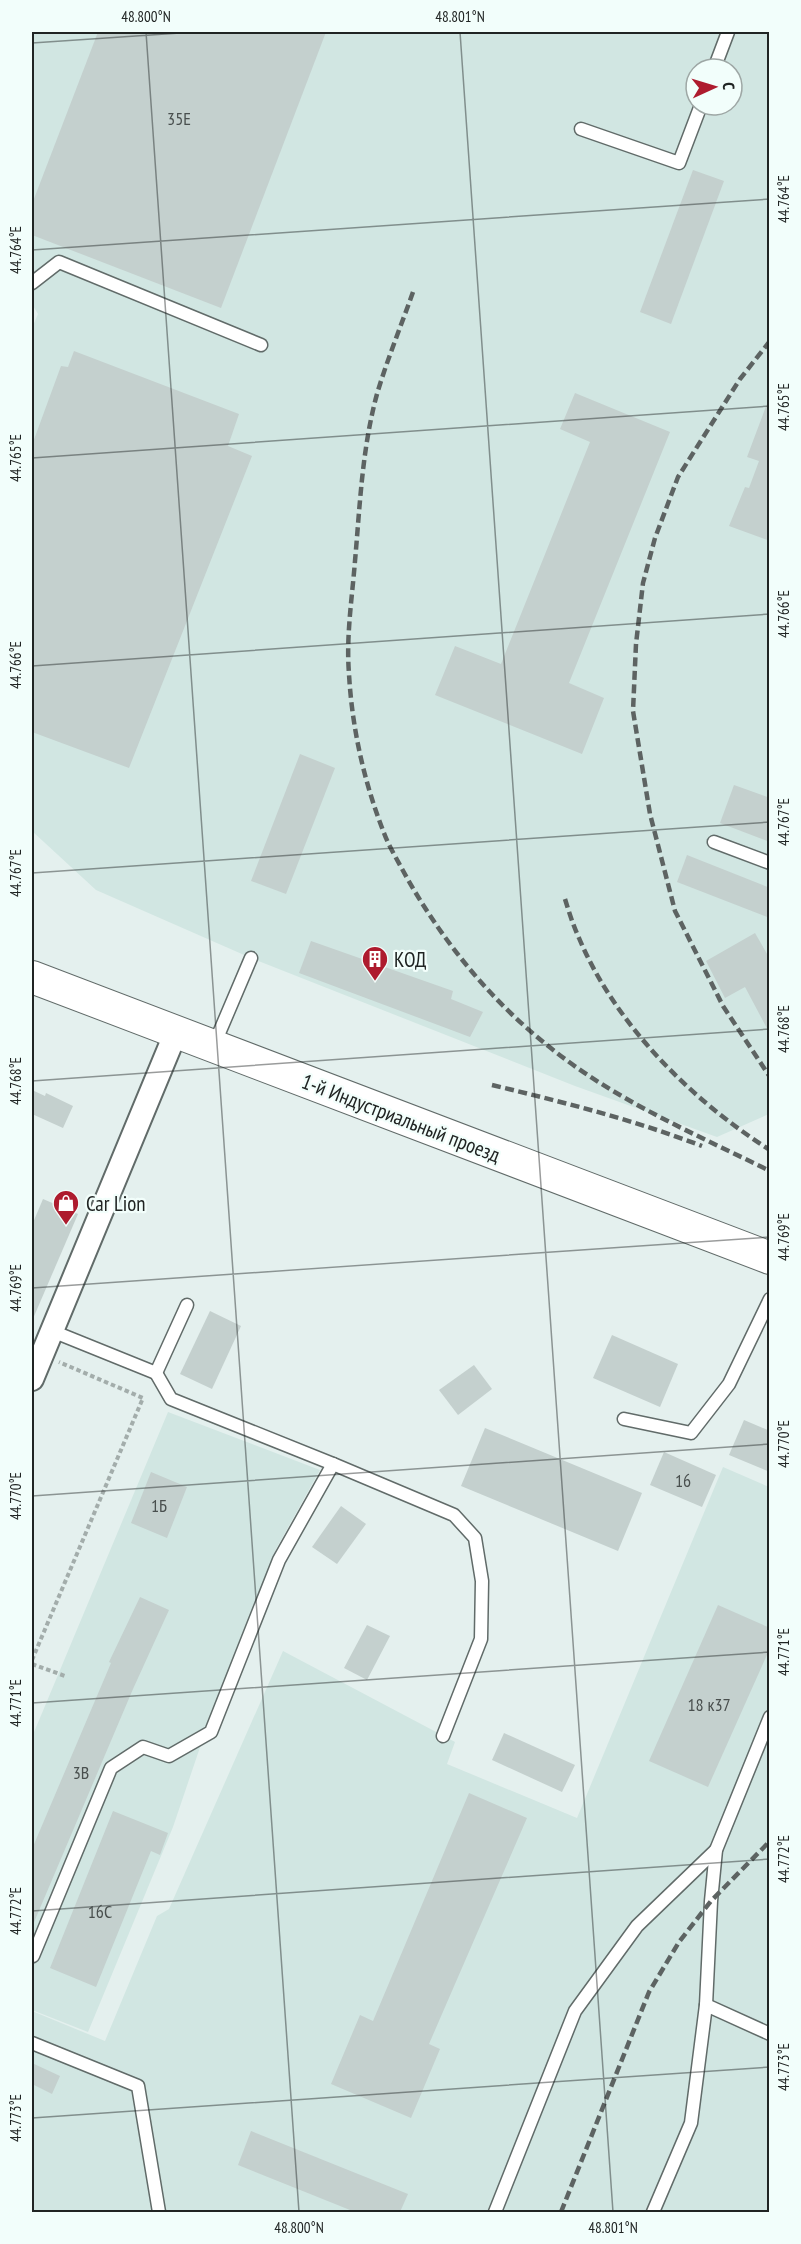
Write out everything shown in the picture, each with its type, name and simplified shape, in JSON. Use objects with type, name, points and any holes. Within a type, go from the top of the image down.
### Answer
[{"type":"street","name":"1-й Индустриальный проезд","points":[[32,977],[770,1258]]},
{"type":"street","points":[[32,1379],[176,1032]]},
{"type":"lane","points":[[719,57],[728,32]]},
{"type":"lane","points":[[582,129],[679,163],[696,117]]},
{"type":"lane","points":[[32,283],[60,262],[261,345]]},
{"type":"lane","points":[[714,842],[770,863]]},
{"type":"lane","points":[[213,1046],[251,958]]},
{"type":"lane","points":[[624,1419],[691,1433],[729,1384],[770,1299]]},
{"type":"lane","points":[[156,1373],[188,1305]]},
{"type":"lane","points":[[52,1331],[156,1373],[171,1399],[454,1515],[475,1538],[482,1581],[481,1639],[443,1736]]},
{"type":"lane","points":[[33,1956],[111,1768],[143,1747],[169,1756],[211,1732],[279,1560],[333,1464]]},
{"type":"lane","points":[[653,2212],[691,2123],[706,2005],[716,1850],[770,1717]]},
{"type":"lane","points":[[495,2212],[575,2012],[637,1926],[716,1850]]},
{"type":"lane","points":[[706,2005],[770,2034]]},
{"type":"lane","points":[[32,2043],[138,2086],[159,2212]]},
{"type":"path","points":[[41,1355],[143,1398],[32,1662],[65,1676]]},
{"type":"shaded area","points":[[32,32],[769,32],[769,1114],[717,1137],[575,1086],[251,958],[96,890],[32,831],[32,328],[38,314],[32,304]]},
{"type":"shaded area","points":[[168,1412],[320,1470],[276,1549],[214,1706],[173,1827],[88,2032],[32,2010],[32,1737]]},
{"type":"shaded area","points":[[723,1467],[769,1487],[769,2212],[32,2212],[32,2011],[105,2041],[157,1916],[169,1909],[283,1651],[455,1742],[447,1764],[577,1818]]},
{"type":"building","points":[[98,32],[326,32],[221,308],[32,235],[32,204]]},
{"type":"building","points":[[693,170],[724,181],[671,324],[640,312]]},
{"type":"building","points":[[74,351],[239,414],[228,446],[252,456],[129,768],[32,732],[32,445],[61,366],[68,367]]},
{"type":"building","points":[[575,393],[670,432],[569,683],[604,698],[582,754],[435,695],[455,646],[501,664],[590,442],[560,429]]},
{"type":"building","points":[[768,401],[770,401],[770,541],[729,526],[745,487],[749,488],[759,461],[747,457]]},
{"type":"building","points":[[300,754],[335,768],[286,894],[251,881]]},
{"type":"building","points":[[734,785],[770,798],[770,842],[720,823]]},
{"type":"building","points":[[687,855],[770,888],[770,918],[677,882]]},
{"type":"building","points":[[755,933],[770,959],[770,1034],[745,987],[725,998],[706,961]]},
{"type":"building","name":"КОД","points":[[311,941],[453,991],[451,999],[483,1012],[470,1037],[299,973]]},
{"type":"building","points":[[32,1090],[45,1096],[46,1093],[73,1106],[63,1128],[32,1114]]},
{"type":"building","points":[[43,1199],[78,1214],[32,1321],[32,1225]]},
{"type":"building","points":[[210,1311],[241,1326],[212,1389],[180,1374]]},
{"type":"building","points":[[612,1335],[678,1364],[660,1407],[593,1378]]},
{"type":"building","points":[[474,1365],[492,1389],[458,1415],[439,1390]]},
{"type":"building","points":[[744,1420],[770,1431],[770,1472],[729,1455]]},
{"type":"building","points":[[485,1428],[642,1493],[618,1551],[461,1486]]},
{"type":"building","points":[[664,1452],[716,1475],[702,1507],[650,1485]]},
{"type":"building","points":[[151,1472],[187,1487],[167,1538],[131,1523]]},
{"type":"building","points":[[341,1506],[366,1524],[337,1564],[312,1547]]},
{"type":"building","points":[[140,1597],[169,1610],[32,1927],[32,1849],[111,1663],[109,1662]]},
{"type":"building","points":[[718,1605],[770,1628],[770,1648],[708,1787],[649,1761]]},
{"type":"building","points":[[367,1625],[390,1636],[367,1680],[344,1668]]},
{"type":"building","points":[[504,1733],[575,1765],[562,1792],[492,1760]]},
{"type":"building","points":[[469,1793],[527,1818],[429,2044],[440,2049],[411,2118],[331,2084],[360,2015],[373,2021]]},
{"type":"building","points":[[113,1811],[168,1833],[160,1855],[151,1851],[96,1987],[50,1968]]},
{"type":"building","points":[[32,2063],[60,2076],[52,2094],[32,2084]]},
{"type":"building","points":[[251,2131],[408,2194],[400,2212],[355,2212],[238,2165]]},
{"type":"railway","points":[[413,292],[381,381],[368,435],[360,498],[349,632],[348,660],[356,735],[371,794],[386,837],[431,918],[487,989],[529,1030],[577,1068],[630,1101],[770,1171]]},
{"type":"railway","points":[[770,341],[740,379],[678,477],[655,538],[643,583],[636,644],[633,711],[650,814],[675,911],[723,1006],[770,1077]]},
{"type":"railway","points":[[565,899],[594,970],[634,1030],[684,1084],[712,1108],[770,1150]]},
{"type":"railway","points":[[492,1085],[598,1112],[702,1146]]},
{"type":"railway","points":[[561,2212],[649,1992],[679,1942],[711,1901],[770,1841]]},
{"type":"place","name":"КОД","points":[[375,982]]},
{"type":"place","name":"Car Lion","points":[[66,1226]]}]
